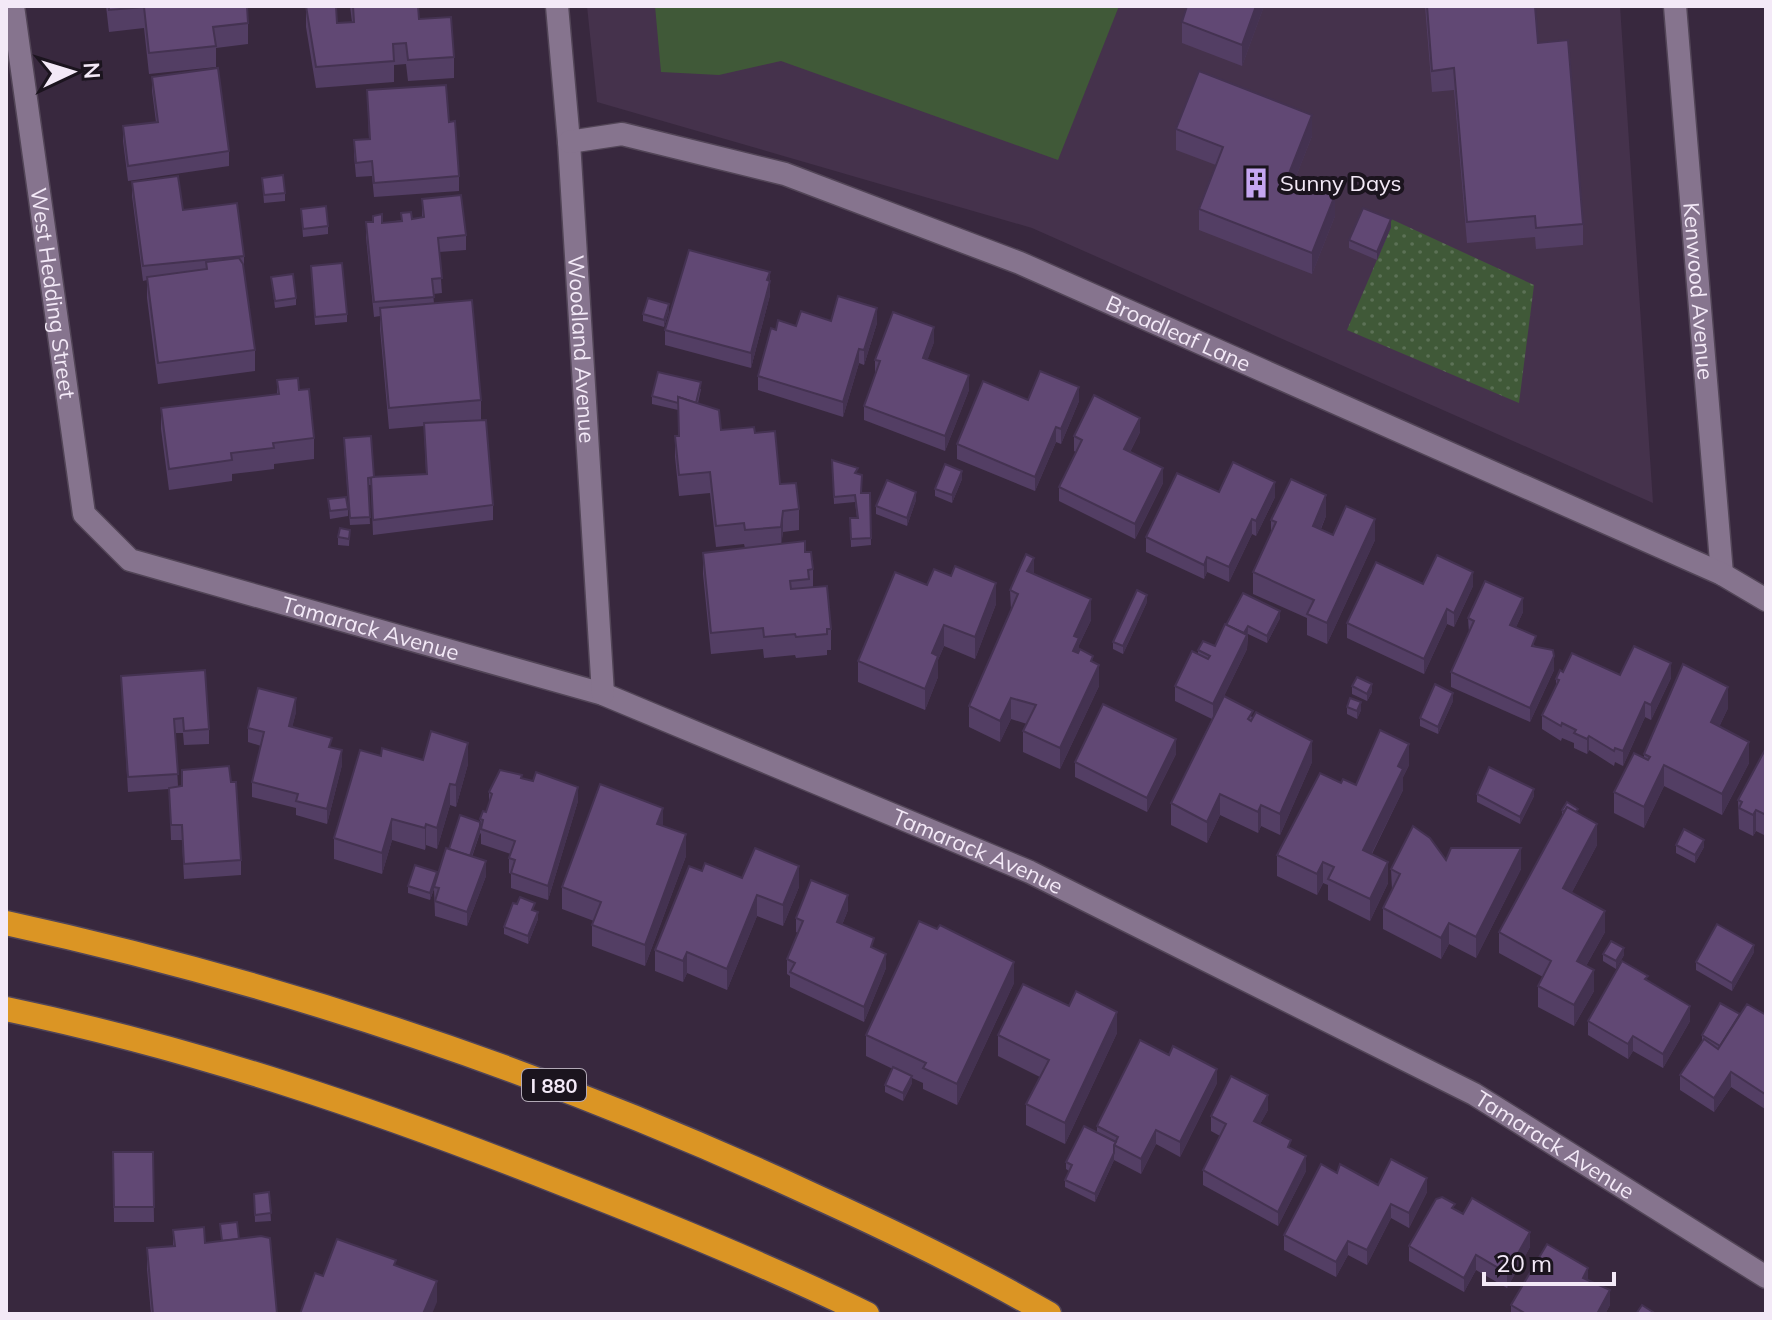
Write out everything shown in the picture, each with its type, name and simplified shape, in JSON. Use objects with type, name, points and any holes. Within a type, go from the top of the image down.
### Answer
[{"type":"highway","name":"I 880","points":[[6,923],[259,987],[369,1021],[594,1099],[724,1153],[853,1213],[999,1285],[1049,1314]]},
{"type":"highway","points":[[6,1009],[141,1039],[289,1082],[490,1155],[695,1235],[867,1314]]},
{"type":"street","name":"West Hedding Street","points":[[13,6],[84,514],[130,560]]},
{"type":"street","name":"Woodland Avenue","points":[[557,6],[569,142],[603,694]]},
{"type":"street","name":"Kenwood Avenue","points":[[1675,6],[1722,574]]},
{"type":"street","name":"Broadleaf Lane","points":[[569,142],[622,134],[785,174],[1020,263],[1722,574],[1766,600]]},
{"type":"street","name":"Tamarack Avenue","points":[[130,560],[603,694],[1030,872],[1474,1094],[1766,1277]]},
{"type":"shaded area","points":[[587,6],[1620,6],[1653,503],[1032,228],[597,102]]},
{"type":"green space","points":[[655,6],[1119,6],[1058,160],[781,61],[719,75],[661,72]]},
{"type":"green space","points":[[1391,219],[1534,285],[1519,403],[1347,330],[1391,227]]},
{"type":"building","points":[[109,6],[247,6],[248,23],[213,27],[216,46],[149,53],[144,7],[109,10]]},
{"type":"building","points":[[306,6],[336,6],[337,23],[354,22],[353,6],[418,6],[419,19],[451,17],[454,57],[408,60],[406,43],[393,44],[394,61],[316,67]]},
{"type":"building","points":[[1187,6],[1256,6],[1242,45],[1182,22]]},
{"type":"building","points":[[1427,6],[1535,6],[1538,43],[1568,40],[1583,224],[1536,228],[1535,216],[1467,222],[1454,68],[1432,71]]},
{"type":"building","points":[[218,68],[229,151],[128,166],[123,126],[158,122],[152,77]]},
{"type":"building","name":"Sunny Days","points":[[1199,71],[1312,115],[1288,176],[1335,195],[1312,253],[1199,209],[1223,147],[1176,129]]},
{"type":"building","points":[[446,85],[449,122],[455,121],[459,176],[374,183],[372,161],[356,163],[354,140],[370,139],[367,90]]},
{"type":"building","points":[[283,175],[285,193],[264,195],[262,178]]},
{"type":"building","points":[[178,176],[183,210],[237,203],[244,256],[143,266],[132,182]]},
{"type":"building","points":[[461,195],[466,235],[438,238],[442,278],[432,279],[434,297],[374,302],[366,222],[373,222],[373,216],[382,214],[382,223],[402,221],[401,213],[411,212],[412,219],[424,217],[422,199]]},
{"type":"building","points":[[326,206],[328,226],[303,229],[301,209]]},
{"type":"building","points":[[1363,208],[1391,219],[1377,252],[1349,240]]},
{"type":"building","points":[[689,250],[770,272],[751,353],[665,330]]},
{"type":"building","points":[[239,258],[243,264],[255,350],[158,363],[147,277],[207,269],[206,262]]},
{"type":"building","points":[[342,263],[347,314],[315,317],[311,266]]},
{"type":"building","points":[[293,274],[296,298],[275,301],[271,277]]},
{"type":"building","points":[[838,296],[877,308],[864,350],[859,349],[843,402],[758,376],[771,328],[776,330],[778,320],[796,326],[801,311],[831,321]]},
{"type":"building","points":[[648,298],[669,304],[664,320],[643,314]]},
{"type":"building","points":[[472,300],[481,400],[389,408],[380,308]]},
{"type":"building","points":[[893,312],[934,327],[923,358],[969,375],[945,436],[864,406],[880,361],[875,360]]},
{"type":"building","points":[[1040,371],[1079,387],[1061,429],[1056,427],[1035,477],[957,444],[983,381],[1028,400]]},
{"type":"building","points":[[658,372],[701,382],[696,403],[678,397],[678,403],[652,396]]},
{"type":"building","points":[[298,378],[299,390],[309,389],[314,438],[273,443],[274,448],[231,453],[232,460],[169,469],[161,408],[279,394],[277,380]]},
{"type":"building","points":[[1094,395],[1140,418],[1124,449],[1163,468],[1135,524],[1059,487],[1082,440],[1074,436]]},
{"type":"building","points":[[678,397],[719,410],[721,430],[754,427],[755,433],[775,431],[780,484],[796,483],[799,509],[783,511],[781,527],[745,530],[744,523],[716,526],[710,472],[679,475],[675,436],[679,436]]},
{"type":"building","points":[[486,420],[493,505],[373,520],[371,477],[427,474],[424,423]]},
{"type":"building","points":[[371,436],[374,477],[368,478],[370,517],[350,518],[344,438]]},
{"type":"building","points":[[832,460],[858,468],[855,473],[862,475],[861,493],[870,493],[871,538],[851,539],[850,518],[858,518],[855,495],[834,497]]},
{"type":"building","points":[[1233,462],[1275,482],[1256,521],[1252,519],[1229,567],[1207,557],[1204,565],[1146,537],[1177,473],[1219,492]]},
{"type":"building","points":[[945,464],[962,471],[952,495],[935,489]]},
{"type":"building","points":[[1291,479],[1326,495],[1313,526],[1333,535],[1346,506],[1375,519],[1327,623],[1307,614],[1314,600],[1253,572],[1276,522],[1271,520]]},
{"type":"building","points":[[887,480],[916,492],[907,518],[876,506]]},
{"type":"building","points":[[346,497],[348,509],[330,511],[328,499]]},
{"type":"building","points":[[340,528],[350,530],[349,539],[338,537]]},
{"type":"building","points":[[805,541],[805,552],[811,552],[813,569],[808,570],[809,579],[790,581],[791,589],[827,586],[831,629],[827,629],[827,634],[764,637],[763,628],[711,633],[703,553]]},
{"type":"building","points":[[1026,554],[1034,558],[1027,571],[1091,599],[1074,636],[1079,638],[1073,651],[1078,653],[1080,649],[1093,656],[1091,661],[1099,665],[1060,748],[1023,731],[1036,705],[1011,698],[1000,721],[969,706],[1018,594],[1010,590]]},
{"type":"building","points":[[1437,555],[1473,572],[1454,613],[1447,609],[1424,659],[1347,623],[1376,562],[1423,584]]},
{"type":"building","points":[[955,566],[996,583],[975,637],[944,625],[932,653],[938,656],[925,689],[858,661],[895,572],[927,585],[934,569],[951,576]]},
{"type":"building","points":[[1485,581],[1523,598],[1510,625],[1536,636],[1532,646],[1553,650],[1554,656],[1530,708],[1451,672],[1474,621],[1468,618]]},
{"type":"building","points":[[1137,590],[1147,595],[1123,646],[1113,642]]},
{"type":"building","points":[[1243,593],[1280,611],[1267,636],[1248,626],[1244,633],[1226,625]]},
{"type":"building","points":[[1225,624],[1247,635],[1213,704],[1175,686],[1192,651],[1208,659],[1210,656],[1198,650],[1203,641],[1215,646]]},
{"type":"building","points":[[1634,646],[1671,663],[1651,705],[1645,702],[1623,751],[1615,748],[1614,751],[1589,736],[1587,739],[1574,733],[1576,730],[1542,715],[1559,680],[1556,679],[1560,670],[1563,672],[1572,653],[1620,675]]},
{"type":"building","points":[[1683,664],[1728,687],[1711,722],[1749,742],[1722,794],[1664,765],[1644,807],[1614,792],[1634,753],[1648,760],[1650,757],[1644,754]]},
{"type":"building","points":[[205,670],[209,729],[184,731],[183,718],[174,719],[178,774],[128,777],[121,676]]},
{"type":"building","points":[[1357,677],[1372,684],[1367,694],[1352,686]]},
{"type":"building","points":[[1435,684],[1453,693],[1438,727],[1420,718]]},
{"type":"building","points":[[258,688],[296,698],[289,726],[332,738],[329,747],[342,750],[327,809],[296,801],[298,794],[252,782],[264,732],[248,728]]},
{"type":"building","points":[[1224,696],[1253,711],[1248,719],[1251,721],[1256,712],[1312,741],[1280,814],[1261,805],[1258,812],[1220,794],[1207,822],[1171,803]]},
{"type":"building","points":[[1350,698],[1361,702],[1357,711],[1347,707]]},
{"type":"building","points":[[1103,704],[1176,739],[1147,798],[1075,762]]},
{"type":"building","points":[[1380,730],[1409,744],[1398,766],[1403,769],[1363,850],[1388,862],[1370,899],[1328,879],[1334,867],[1323,862],[1317,874],[1277,855],[1320,773],[1341,783],[1343,779],[1356,785]]},
{"type":"building","points":[[431,731],[468,743],[456,785],[450,784],[437,828],[392,819],[382,853],[334,838],[360,750],[381,756],[382,748],[423,760]]},
{"type":"building","points":[[1766,748],[1766,815],[1756,810],[1753,815],[1739,808],[1742,802],[1738,800]]},
{"type":"building","points":[[229,766],[231,782],[236,782],[241,860],[184,864],[182,825],[171,825],[169,788],[182,786],[182,770]]},
{"type":"building","points":[[1489,767],[1534,789],[1520,817],[1477,794]]},
{"type":"building","points":[[500,770],[533,781],[536,772],[578,787],[548,886],[511,873],[515,860],[509,858],[515,841],[481,829],[483,820],[480,819],[483,811],[486,812],[492,794],[489,792]]},
{"type":"building","points":[[600,784],[663,808],[657,824],[686,834],[645,945],[592,925],[601,902],[562,887]]},
{"type":"building","points":[[1567,802],[1578,809],[1576,812],[1567,807],[1564,812],[1562,810]]},
{"type":"building","points":[[1567,807],[1597,824],[1563,888],[1605,911],[1577,961],[1594,970],[1574,1005],[1538,986],[1551,961],[1499,932]]},
{"type":"building","points":[[460,815],[480,822],[470,856],[449,849]]},
{"type":"building","points":[[1413,826],[1430,838],[1446,860],[1451,848],[1521,848],[1476,937],[1449,923],[1441,938],[1383,908],[1400,874],[1391,869]]},
{"type":"building","points":[[1684,829],[1704,840],[1695,855],[1676,845]]},
{"type":"building","points":[[446,848],[486,861],[467,912],[435,901],[439,888],[434,887]]},
{"type":"building","points":[[755,848],[799,866],[783,905],[757,895],[727,969],[687,952],[683,961],[655,950],[689,866],[702,871],[705,863],[742,878]]},
{"type":"building","points":[[415,865],[437,872],[430,893],[408,886]]},
{"type":"building","points":[[811,880],[848,895],[837,922],[874,938],[871,947],[886,954],[864,1007],[790,972],[795,963],[787,959],[803,921],[796,918]]},
{"type":"building","points":[[520,897],[535,903],[532,910],[538,912],[528,936],[504,927],[513,903],[517,904]]},
{"type":"building","points":[[919,921],[937,929],[940,925],[1014,962],[957,1084],[923,1068],[926,1063],[866,1035]]},
{"type":"building","points":[[1717,924],[1754,945],[1732,983],[1696,962]]},
{"type":"building","points":[[1611,941],[1624,948],[1616,961],[1603,954]]},
{"type":"building","points":[[1622,961],[1690,1006],[1663,1054],[1633,1036],[1628,1044],[1588,1021]]},
{"type":"building","points":[[1023,984],[1069,1006],[1076,991],[1117,1012],[1065,1123],[1026,1104],[1049,1060],[998,1035]]},
{"type":"building","points":[[1720,1003],[1740,1014],[1720,1046],[1702,1035]]},
{"type":"building","points":[[1747,1004],[1766,1015],[1766,1093],[1731,1072],[1714,1098],[1680,1075],[1704,1039],[1718,1049]]},
{"type":"building","points":[[1140,1040],[1169,1055],[1173,1046],[1217,1069],[1180,1142],[1156,1130],[1141,1159],[1114,1145],[1118,1137],[1097,1126]]},
{"type":"building","points":[[893,1067],[912,1076],[903,1093],[885,1085]]},
{"type":"building","points":[[1231,1076],[1268,1095],[1254,1121],[1291,1140],[1288,1147],[1306,1156],[1278,1212],[1203,1170],[1226,1124],[1211,1116]]},
{"type":"building","points":[[1084,1126],[1116,1142],[1095,1194],[1065,1180],[1072,1165],[1066,1162]]},
{"type":"building","points":[[113,1152],[153,1152],[154,1207],[114,1207]]},
{"type":"building","points":[[1391,1159],[1427,1178],[1409,1213],[1391,1204],[1367,1250],[1348,1241],[1336,1262],[1284,1235],[1321,1164],[1337,1173],[1340,1164],[1378,1185]]},
{"type":"building","points":[[269,1192],[271,1213],[255,1215],[254,1194]]},
{"type":"building","points":[[1442,1197],[1455,1204],[1452,1208],[1463,1214],[1472,1198],[1530,1232],[1507,1273],[1476,1255],[1464,1278],[1409,1246],[1436,1199]]},
{"type":"building","points":[[237,1222],[239,1239],[222,1241],[220,1224]]},
{"type":"building","points":[[204,1227],[205,1243],[261,1236],[270,1238],[277,1314],[153,1314],[147,1248],[175,1246],[173,1230]]},
{"type":"building","points":[[337,1239],[396,1260],[394,1265],[437,1281],[423,1314],[300,1314],[315,1273],[323,1276]]},
{"type":"building","points":[[1547,1244],[1588,1268],[1583,1278],[1610,1290],[1597,1314],[1526,1314],[1511,1305]]},
{"type":"building","points":[[1642,1305],[1656,1314],[1636,1314]]},
{"type":"place","name":"Sunny Days","points":[[1256,183]]}]
